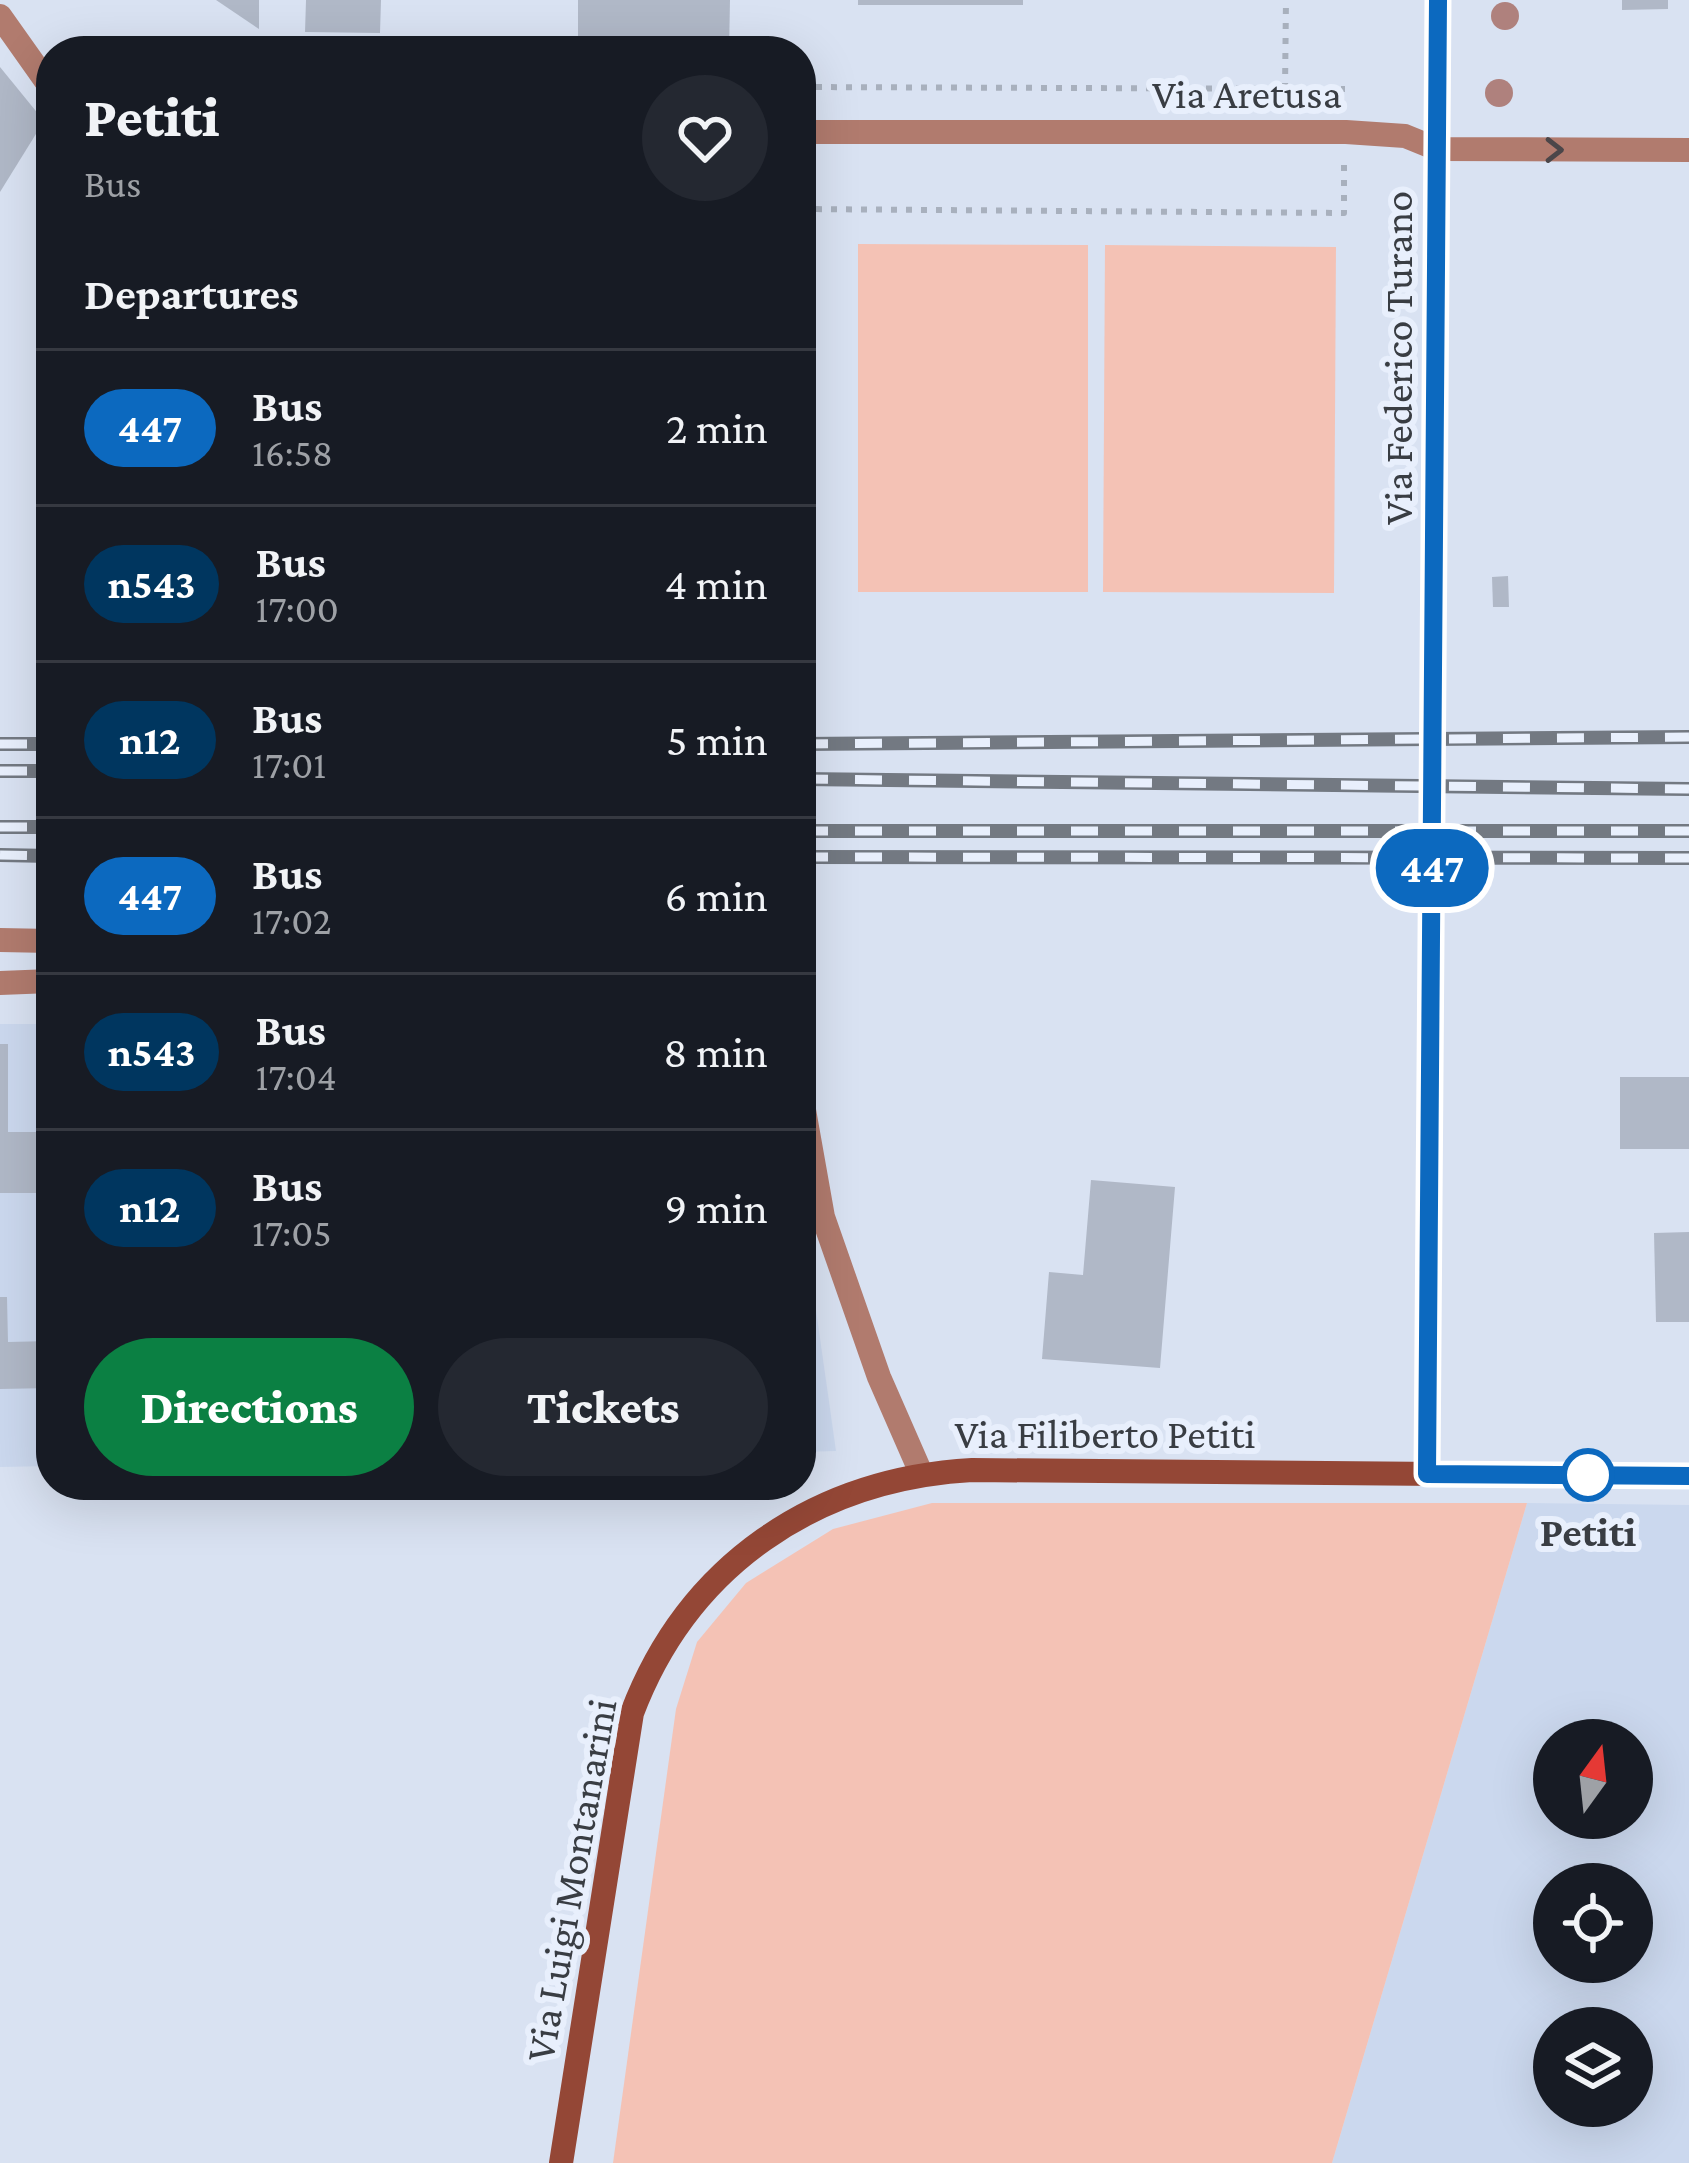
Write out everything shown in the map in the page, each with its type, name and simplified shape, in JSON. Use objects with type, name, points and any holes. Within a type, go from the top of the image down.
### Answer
[{"type":"street","name":"Via Federico Turano","points":[[1433,717],[1438,0]]},
{"type":"street","points":[[0,16],[36,67]]},
{"type":"street","name":"Via Aretusa","points":[[816,132],[1346,132],[1406,136],[1438,149],[1689,150]]},
{"type":"street","points":[[1427,1474],[1432,889]]},
{"type":"street","points":[[0,940],[36,941]]},
{"type":"street","points":[[0,983],[36,982]]},
{"type":"street","name":"Via Filiberto Petiti","points":[[816,1178],[823,1217],[879,1377],[921,1473],[1689,1476]]},
{"type":"street","name":"Via Luigi Montanarini","points":[[561,2163],[632,1713],[649,1667],[708,1585],[765,1536],[822,1504],[921,1473]]},
{"type":"path","points":[[1285,89],[1286,0]]},
{"type":"path","points":[[816,87],[1345,89]]},
{"type":"path","points":[[816,209],[1344,213],[1346,132]]},
{"type":"shaded area","points":[[858,244],[1088,245],[1088,592],[858,592]]},
{"type":"shaded area","points":[[1105,245],[1336,247],[1334,593],[1103,592]]},
{"type":"shaded area","points":[[0,1024],[36,1024],[36,1466],[0,1467]]},
{"type":"shaded area","points":[[816,1310],[836,1451],[816,1452]]},
{"type":"shaded area","points":[[932,1503],[1527,1503],[1332,2163],[613,2163],[676,1709],[697,1642],[746,1583],[833,1529]]},
{"type":"shaded area","points":[[1527,1503],[1689,1505],[1689,2163],[1332,2163]]},
{"type":"building","points":[[216,0],[259,0],[259,29]]},
{"type":"building","points":[[306,0],[381,0],[380,33],[305,32]]},
{"type":"building","points":[[578,0],[730,0],[729,36],[578,36]]},
{"type":"building","points":[[858,0],[1023,0],[1023,5],[858,5]]},
{"type":"building","points":[[1622,0],[1668,0],[1668,9],[1622,10]]},
{"type":"building","points":[[0,67],[36,111],[36,134],[0,192]]},
{"type":"building","points":[[1508,576],[1509,607],[1493,607],[1492,577]]},
{"type":"building","points":[[0,1044],[8,1044],[8,1132],[36,1132],[36,1193],[0,1193]]},
{"type":"building","points":[[1620,1077],[1689,1077],[1689,1149],[1620,1149]]},
{"type":"building","points":[[1091,1180],[1175,1187],[1160,1368],[1042,1359],[1049,1272],[1083,1275]]},
{"type":"building","points":[[1689,1232],[1689,1322],[1656,1322],[1654,1233]]},
{"type":"building","points":[[0,1297],[7,1297],[8,1342],[36,1341],[36,1388],[0,1389]]},
{"type":"tunnel","points":[[1432,889],[1433,717]]},
{"type":"railway","points":[[816,744],[1689,737]]},
{"type":"railway","points":[[0,744],[36,744]]},
{"type":"railway","points":[[0,771],[36,771]]},
{"type":"railway","points":[[816,779],[1689,789]]},
{"type":"railway","points":[[0,827],[36,827]]},
{"type":"railway","points":[[816,831],[1689,831]]},
{"type":"railway","points":[[0,855],[36,856]]},
{"type":"railway","points":[[816,857],[1689,858]]},
{"type":"bus line","name":"447","points":[[1438,0],[1427,1474],[1689,1476]]},
{"type":"place","name":"Petiti","points":[[1588,1475]]}]
